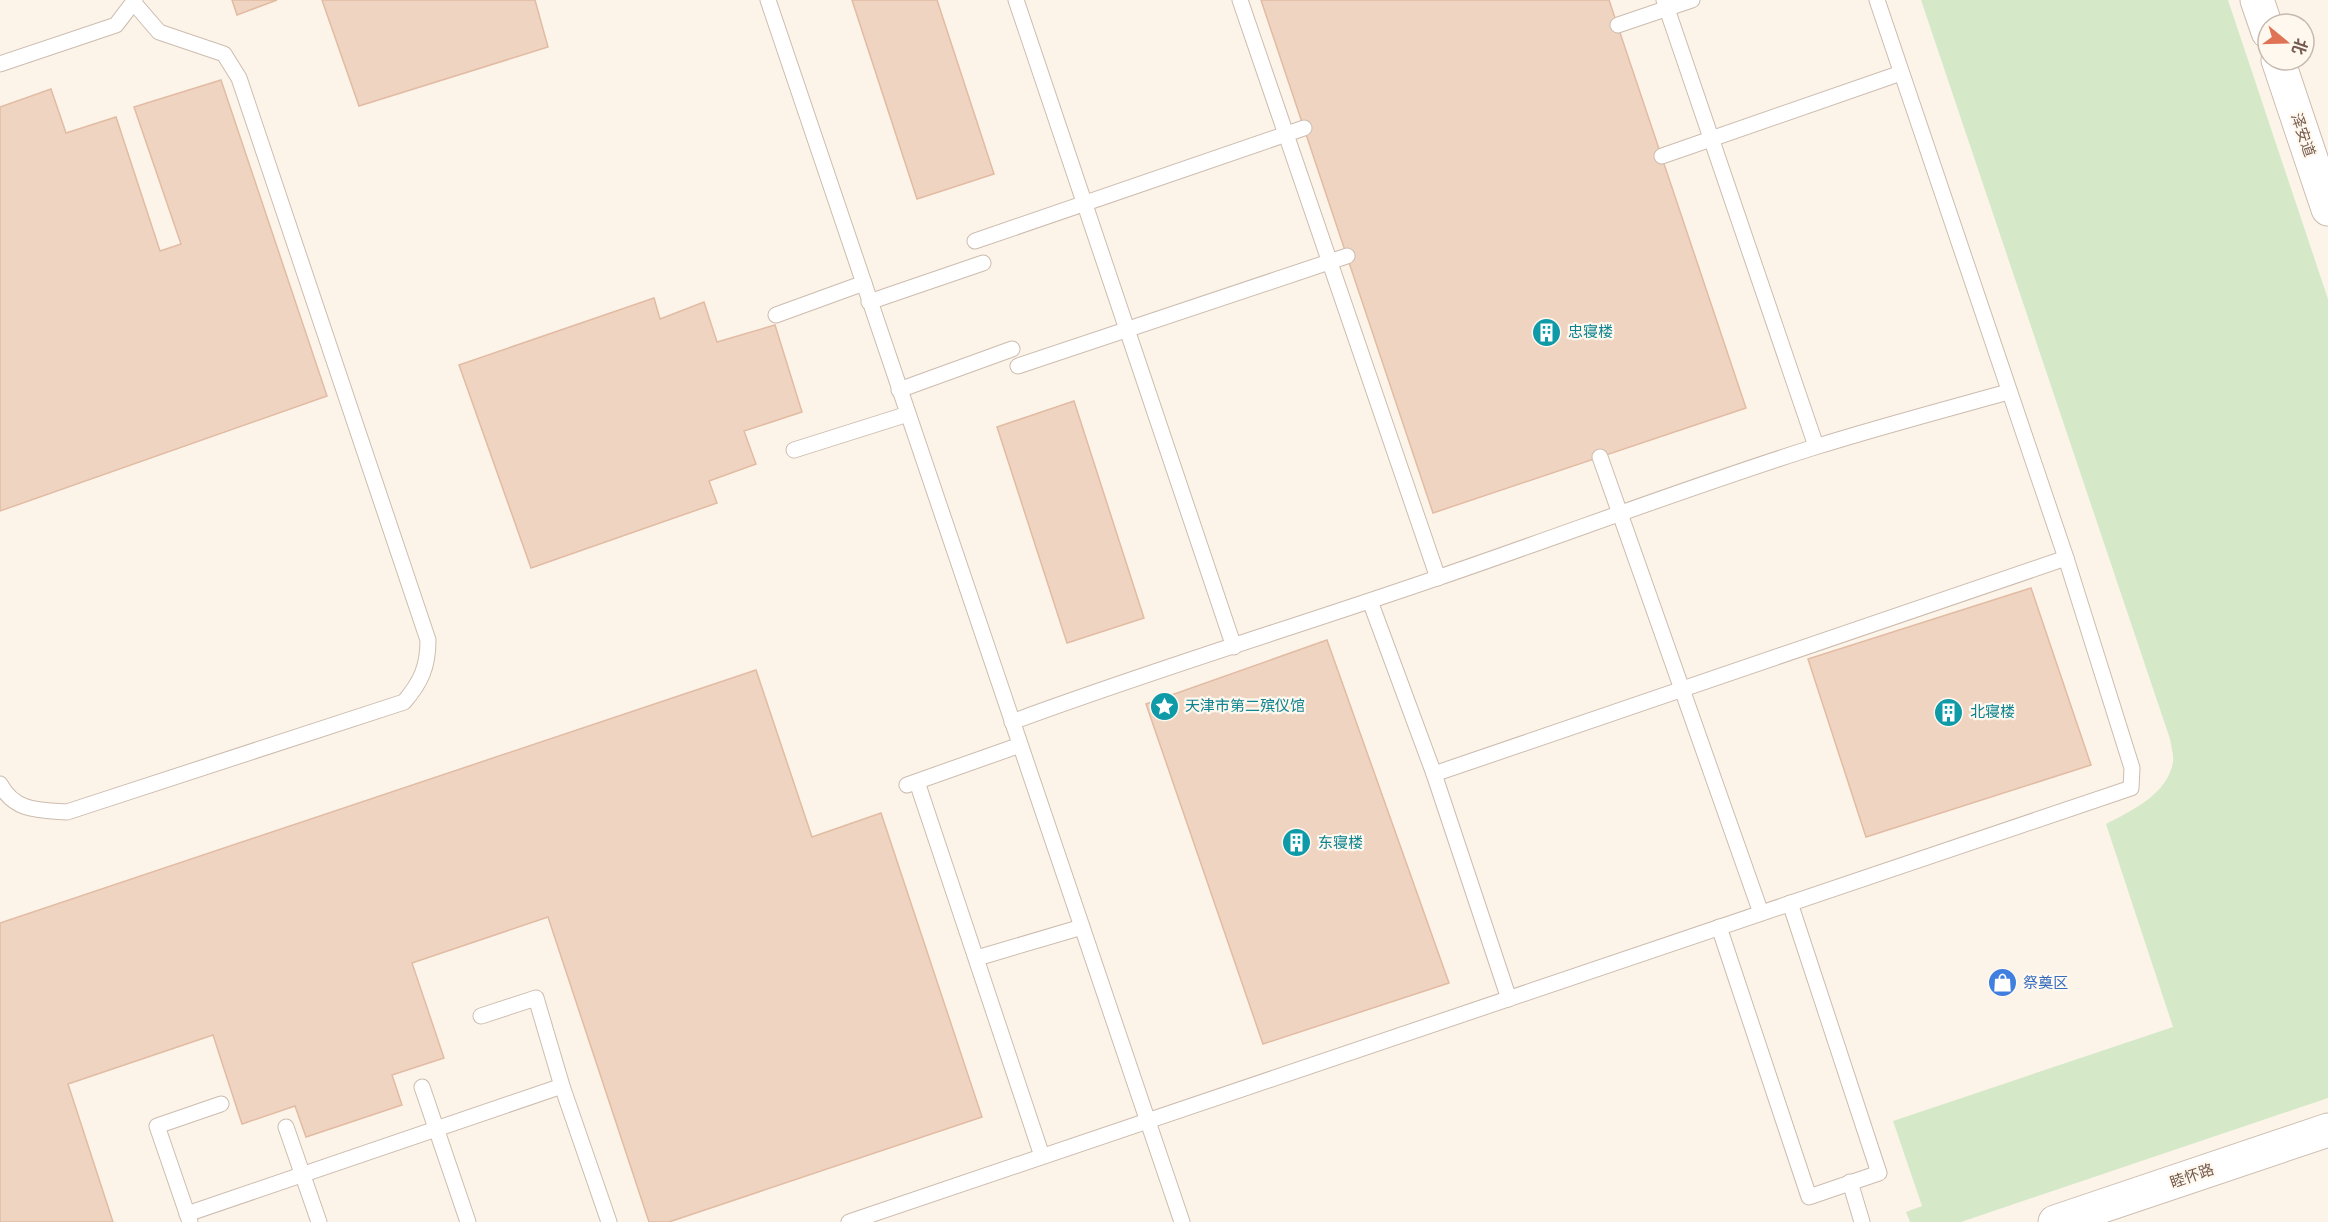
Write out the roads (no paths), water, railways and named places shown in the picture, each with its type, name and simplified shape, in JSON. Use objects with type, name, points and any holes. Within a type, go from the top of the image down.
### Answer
[{"type":"street","name":"泽安道","points":[[2281,72],[2328,209]]},
{"type":"street","name":"睦怀路","points":[[2055,1222],[2328,1130]]},
{"type":"lane","points":[[768,0],[1182,1222]]},
{"type":"lane","points":[[1016,0],[1234,647]]},
{"type":"lane","points":[[1240,0],[1438,578]]},
{"type":"lane","points":[[1618,24],[1666,4],[1692,0]]},
{"type":"lane","points":[[849,1222],[2131,788],[2132,768],[2066,558],[1877,0]]},
{"type":"lane","points":[[0,64],[116,25],[135,2],[159,32],[224,54],[240,78],[428,640],[428,662],[419,683],[404,702],[67,812],[32,809],[8,799],[0,784]]},
{"type":"lane","points":[[1666,4],[1816,446]]},
{"type":"lane","points":[[1662,156],[1901,73]]},
{"type":"lane","points":[[975,241],[1304,128]]},
{"type":"lane","points":[[1017,366],[1347,256]]},
{"type":"lane","points":[[869,302],[983,263]]},
{"type":"lane","points":[[776,315],[864,283]]},
{"type":"lane","points":[[899,390],[1012,349]]},
{"type":"lane","points":[[1012,722],[1123,681],[1234,647],[1438,578],[1620,512],[1816,446],[2008,392]]},
{"type":"lane","points":[[794,450],[908,414]]},
{"type":"lane","points":[[1600,457],[1761,913]]},
{"type":"lane","points":[[1434,774],[2066,558]]},
{"type":"lane","points":[[1370,601],[1434,774],[1509,999]]},
{"type":"lane","points":[[1020,745],[912,783],[977,958],[1042,1156]]},
{"type":"lane","points":[[1719,927],[1809,1197],[1880,1173],[1790,903]]},
{"type":"lane","points":[[977,958],[1082,927]]},
{"type":"lane","points":[[481,1016],[536,998],[562,1086],[609,1222]]},
{"type":"lane","points":[[221,1104],[157,1126],[189,1218],[303,1175],[562,1086]]},
{"type":"lane","points":[[422,1087],[468,1222]]},
{"type":"lane","points":[[286,1127],[319,1222]]},
{"type":"lane","points":[[1850,1182],[1862,1222]]},
{"type":"place","name":"忠寝楼","points":[[1547,332]]},
{"type":"place","name":"天津市第二殡仪馆","points":[[1164,706]]},
{"type":"place","name":"北寝楼","points":[[1949,712]]},
{"type":"place","name":"东寝楼","points":[[1297,843]]},
{"type":"place","name":"祭奠区","points":[[2002,983]]}]
